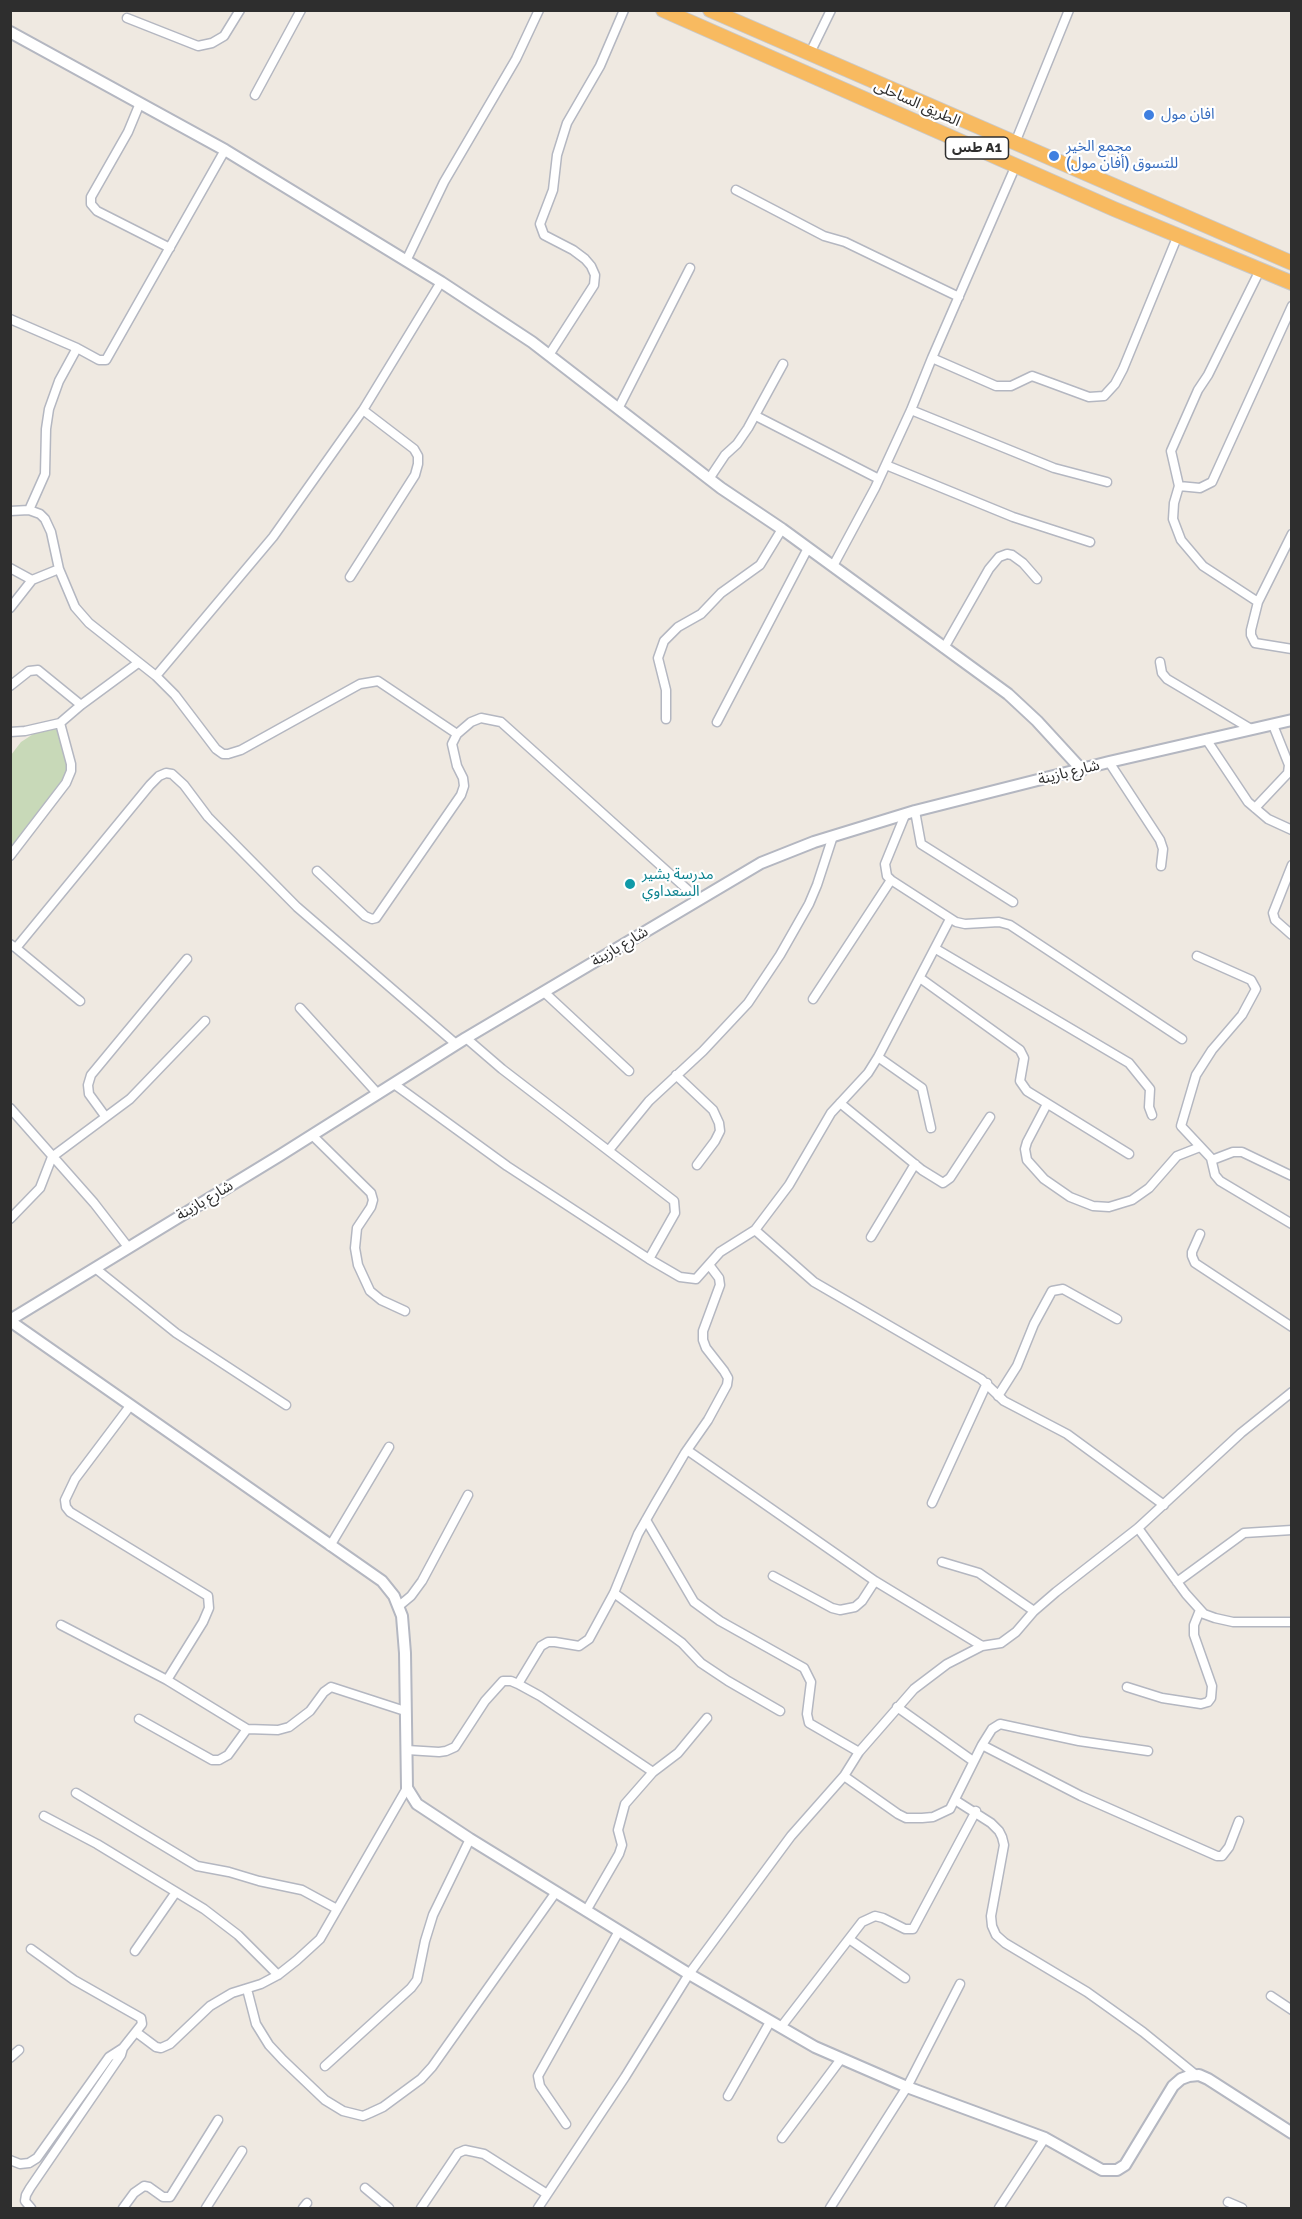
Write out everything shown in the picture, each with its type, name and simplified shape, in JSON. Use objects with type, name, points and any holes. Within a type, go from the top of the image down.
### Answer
[{"type":"highway","name":"الطريق الساحلى","points":[[663,10],[1114,209],[1292,283]]},
{"type":"highway","name":"الطريق الساحلى","points":[[710,10],[740,16],[810,53],[1292,263]]},
{"type":"street","points":[[127,18],[198,46],[212,43],[224,36],[240,10]]},
{"type":"street","points":[[255,95],[301,10]]},
{"type":"street","points":[[406,261],[444,182],[516,60],[539,10]]},
{"type":"street","points":[[549,355],[594,285],[595,275],[585,259],[544,235],[540,224],[553,190],[557,155],[567,123],[600,66],[624,10]]},
{"type":"street","points":[[810,53],[831,10]]},
{"type":"street","points":[[1015,143],[1069,10]]},
{"type":"street","points":[[12,36],[225,150],[441,282],[532,342],[709,479],[833,566],[1027,710],[1082,770]]},
{"type":"street","points":[[140,103],[128,132],[91,196],[91,204],[97,211],[170,248]]},
{"type":"street","points":[[10,319],[99,360],[106,360],[225,150]]},
{"type":"street","points":[[833,566],[886,465],[1016,165]]},
{"type":"street","points":[[736,190],[824,236],[845,242],[959,297]]},
{"type":"street","points":[[932,358],[996,386],[1011,386],[1032,376],[1089,397],[1104,396],[1115,384],[1123,369],[1179,235]]},
{"type":"street","points":[[618,409],[690,268]]},
{"type":"street","points":[[1258,602],[1214,575],[1187,549],[1177,532],[1173,519],[1174,503],[1179,486],[1171,456],[1172,447],[1198,390],[1208,375],[1260,270]]},
{"type":"street","points":[[156,676],[273,537],[363,410],[441,282]]},
{"type":"street","points":[[1179,486],[1200,488],[1212,482],[1292,306]]},
{"type":"street","points":[[29,510],[45,474],[45,429],[49,409],[77,348]]},
{"type":"street","points":[[709,479],[725,455],[740,441],[783,364]]},
{"type":"street","points":[[350,577],[415,475],[418,464],[418,456],[414,449],[363,410]]},
{"type":"street","points":[[911,410],[1054,468],[1107,482]]},
{"type":"street","points":[[756,416],[879,479]]},
{"type":"street","points":[[886,465],[1013,517],[1090,542]]},
{"type":"street","points":[[10,510],[29,510],[40,514],[48,524],[59,569],[75,607],[89,623],[175,694],[216,749],[223,754],[241,750],[360,684],[371,681],[378,681],[457,734]]},
{"type":"street","points":[[666,719],[666,690],[658,658],[664,642],[678,627],[701,614],[721,593],[760,565],[782,529]]},
{"type":"street","points":[[1292,534],[1258,602],[1251,630],[1253,640],[1262,646],[1292,649]]},
{"type":"street","points":[[717,723],[808,548]]},
{"type":"street","points":[[944,648],[989,569],[999,557],[1012,555],[1023,563],[1037,579]]},
{"type":"street","points":[[10,568],[32,580]]},
{"type":"street","points":[[10,608],[32,580],[59,569]]},
{"type":"street","points":[[1160,662],[1162,673],[1167,679],[1251,729]]},
{"type":"street","points":[[10,732],[60,723],[138,663]]},
{"type":"street","points":[[10,686],[29,671],[38,670],[81,705]]},
{"type":"street","points":[[317,871],[365,916],[376,918],[460,795],[464,786],[464,777],[457,766],[452,744],[457,734],[471,722],[481,718],[501,722],[699,900]]},
{"type":"street","name":"شارع بازينة","points":[[10,1320],[378,1095],[456,1044],[761,863],[833,836],[910,813],[1109,762],[1292,720]]},
{"type":"street","points":[[10,856],[66,783],[71,771],[60,723]]},
{"type":"street","points":[[1254,808],[1288,773],[1289,765],[1273,725]]},
{"type":"street","points":[[1206,739],[1243,796],[1254,808],[1268,819],[1292,830]]},
{"type":"street","points":[[1109,762],[1160,840],[1163,849],[1161,866]]},
{"type":"street","points":[[80,1001],[13,946],[150,785],[166,773],[172,774],[184,785],[208,817],[297,907],[456,1044]]},
{"type":"street","points":[[910,813],[885,864],[887,876],[891,880],[950,919],[965,924],[996,921],[1010,925],[1182,1039]]},
{"type":"street","points":[[910,813],[921,844],[1013,902]]},
{"type":"street","points":[[609,1150],[649,1101],[703,1052],[748,1003],[780,955],[817,885],[833,836]]},
{"type":"street","points":[[1292,865],[1273,913],[1275,920],[1292,935]]},
{"type":"street","points":[[813,999],[891,880]]},
{"type":"street","points":[[394,1084],[507,1166],[649,1259],[680,1277],[689,1280],[696,1279],[710,1266],[720,1252],[755,1230],[789,1185],[831,1113],[868,1073],[878,1057],[950,919]]},
{"type":"street","points":[[936,949],[1129,1063],[1150,1089],[1149,1107],[1152,1115]]},
{"type":"street","points":[[1197,956],[1251,980],[1256,989],[1247,1008],[1212,1050],[1194,1079],[1181,1126],[1212,1160],[1215,1175],[1220,1181],[1292,1224]]},
{"type":"street","points":[[105,1116],[89,1094],[88,1085],[91,1075],[187,959]]},
{"type":"street","points":[[920,978],[1020,1050],[1024,1058],[1020,1077],[1022,1086],[1129,1154]]},
{"type":"street","points":[[544,992],[629,1071]]},
{"type":"street","points":[[300,1008],[378,1095]]},
{"type":"street","points":[[10,1219],[40,1188],[52,1157],[130,1099],[205,1021]]},
{"type":"street","points":[[466,1038],[502,1069],[674,1201],[675,1212],[649,1259]]},
{"type":"street","points":[[878,1057],[922,1088],[931,1128]]},
{"type":"street","points":[[676,1075],[713,1110],[719,1123],[720,1131],[715,1141],[697,1165]]},
{"type":"street","points":[[840,1103],[940,1183],[947,1182],[990,1117]]},
{"type":"street","points":[[1047,1104],[1027,1142],[1025,1149],[1027,1160],[1044,1179],[1070,1197],[1093,1206],[1109,1207],[1132,1200],[1149,1188],[1177,1156],[1200,1147]]},
{"type":"street","points":[[10,1107],[94,1203],[128,1247]]},
{"type":"street","points":[[312,1135],[371,1192],[373,1200],[371,1207],[357,1228],[355,1248],[358,1265],[370,1291],[381,1300],[405,1311]]},
{"type":"street","points":[[1212,1160],[1233,1152],[1242,1152],[1292,1176]]},
{"type":"street","points":[[871,1236],[915,1164]]},
{"type":"street","points":[[755,1230],[814,1282],[987,1383],[998,1396],[1009,1404],[1067,1434],[1164,1505]]},
{"type":"street","points":[[1200,1234],[1192,1252],[1195,1263],[1292,1327]]},
{"type":"street","points":[[518,1684],[541,1646],[548,1642],[573,1646],[585,1644],[614,1593],[646,1520],[727,1385],[728,1378],[706,1348],[704,1340],[703,1331],[720,1285],[719,1278],[710,1266]]},
{"type":"street","points":[[95,1268],[176,1333],[286,1405]]},
{"type":"street","points":[[998,1396],[1017,1366],[1034,1324],[1052,1291],[1064,1289],[1117,1319]]},
{"type":"street","points":[[10,1320],[382,1581],[394,1596],[402,1616],[407,1788],[417,1804],[470,1839],[690,1974],[815,2047],[907,2087],[1045,2138],[1102,2170],[1120,2168],[1129,2160],[1173,2086],[1181,2079],[1196,2075]]},
{"type":"street","points":[[932,1503],[987,1383]]},
{"type":"street","points":[[538,2208],[690,1974],[791,1836],[844,1776],[859,1752],[897,1707],[933,1673],[982,1646],[1001,1643],[1016,1632],[1034,1611],[1138,1528],[1241,1433],[1292,1392]]},
{"type":"street","points":[[130,1406],[75,1479],[65,1500],[70,1512],[208,1596],[209,1608],[203,1622],[167,1680]]},
{"type":"street","points":[[330,1546],[389,1447]]},
{"type":"street","points":[[687,1450],[875,1581],[982,1646]]},
{"type":"street","points":[[399,1606],[411,1596],[422,1581],[468,1494]]},
{"type":"street","points":[[646,1520],[694,1602],[720,1622],[804,1668],[811,1682],[807,1714],[809,1723],[859,1752]]},
{"type":"street","points":[[1138,1528],[1177,1582],[1200,1610],[1209,1617],[1233,1622],[1292,1622]]},
{"type":"street","points":[[1177,1582],[1244,1533],[1292,1530]]},
{"type":"street","points":[[942,1562],[979,1573],[1034,1611]]},
{"type":"street","points":[[773,1576],[832,1608],[840,1610],[855,1607],[862,1601],[875,1581]]},
{"type":"street","points":[[614,1593],[682,1643],[701,1663],[780,1711]]},
{"type":"street","points":[[1127,1687],[1162,1698],[1201,1704],[1211,1698],[1212,1686],[1194,1635],[1194,1625],[1200,1610]]},
{"type":"street","points":[[61,1625],[167,1680],[247,1729],[278,1730],[289,1727],[310,1711],[324,1692],[331,1687],[405,1711]]},
{"type":"street","points":[[407,1750],[439,1752],[455,1747],[485,1701],[503,1681],[511,1681],[540,1696],[653,1772]]},
{"type":"street","points":[[897,1707],[973,1761]]},
{"type":"street","points":[[586,1911],[619,1854],[622,1845],[618,1830],[625,1804],[653,1772],[678,1752],[707,1718]]},
{"type":"street","points":[[139,1719],[212,1760],[219,1760],[228,1755],[247,1729]]},
{"type":"street","points":[[844,1776],[887,1808],[906,1818],[933,1817],[946,1812],[955,1800],[973,1761],[995,1725],[1006,1723],[1079,1741],[1148,1751]]},
{"type":"street","points":[[982,1745],[1081,1796],[1217,1856],[1222,1856],[1229,1847],[1239,1821]]},
{"type":"street","points":[[136,2032],[156,2047],[165,2047],[210,2006],[232,1993],[278,1975],[320,1940],[407,1788]]},
{"type":"street","points":[[76,1793],[197,1866],[302,1890],[337,1909]]},
{"type":"street","points":[[955,1800],[975,1811],[999,1831],[1004,1845],[991,1916],[996,1935],[1005,1944],[1087,1992],[1143,2032],[1196,2075],[1208,2079],[1292,2133]]},
{"type":"street","points":[[781,2027],[862,1922],[875,1917],[883,1918],[905,1929],[913,1929],[975,1811]]},
{"type":"street","points":[[44,1816],[97,1844],[204,1909],[238,1935],[278,1975]]},
{"type":"street","points":[[325,2066],[417,1980],[433,1915],[470,1839]]},
{"type":"street","points":[[135,1951],[176,1892]]},
{"type":"street","points":[[247,1989],[256,2024],[269,2045],[283,2061],[325,2100],[343,2111],[363,2115],[370,2113],[383,2107],[421,2079],[432,2067],[556,1892]]},
{"type":"street","points":[[566,2124],[540,2086],[538,2076],[619,1930]]},
{"type":"street","points":[[849,1939],[905,1978]]},
{"type":"street","points":[[10,2160],[20,2164],[29,2163],[37,2158],[109,2057],[123,2048],[142,2024],[141,2018],[74,1980],[31,1948]]},
{"type":"street","points":[[830,2208],[907,2087],[960,1984]]},
{"type":"street","points":[[1271,1996],[1292,2010]]},
{"type":"street","points":[[728,2096],[770,2022]]},
{"type":"street","points":[[31,2208],[26,2201],[26,2195],[122,2055],[123,2048]]},
{"type":"street","points":[[10,2058],[19,2050]]},
{"type":"street","points":[[782,2138],[842,2059]]},
{"type":"street","points":[[123,2208],[134,2193],[144,2186],[163,2197],[170,2197],[218,2120]]},
{"type":"street","points":[[999,2208],[1045,2138]]},
{"type":"street","points":[[421,2208],[458,2153],[465,2150],[484,2154],[547,2194]]},
{"type":"street","points":[[206,2208],[242,2151]]},
{"type":"street","points":[[365,2188],[389,2208]]},
{"type":"street","points":[[1228,2202],[1242,2208]]},
{"type":"green space","points":[[41,729],[64,730],[69,773],[26,827],[11,853],[11,755],[21,742]]},
{"type":"place","name":"افان مول","points":[[1149,115]]},
{"type":"place","name":"مجمع الخير للتسوق (أفان مول)","points":[[1054,156]]},
{"type":"place","name":"مدرسة بشير السعداوي","points":[[630,884]]}]
